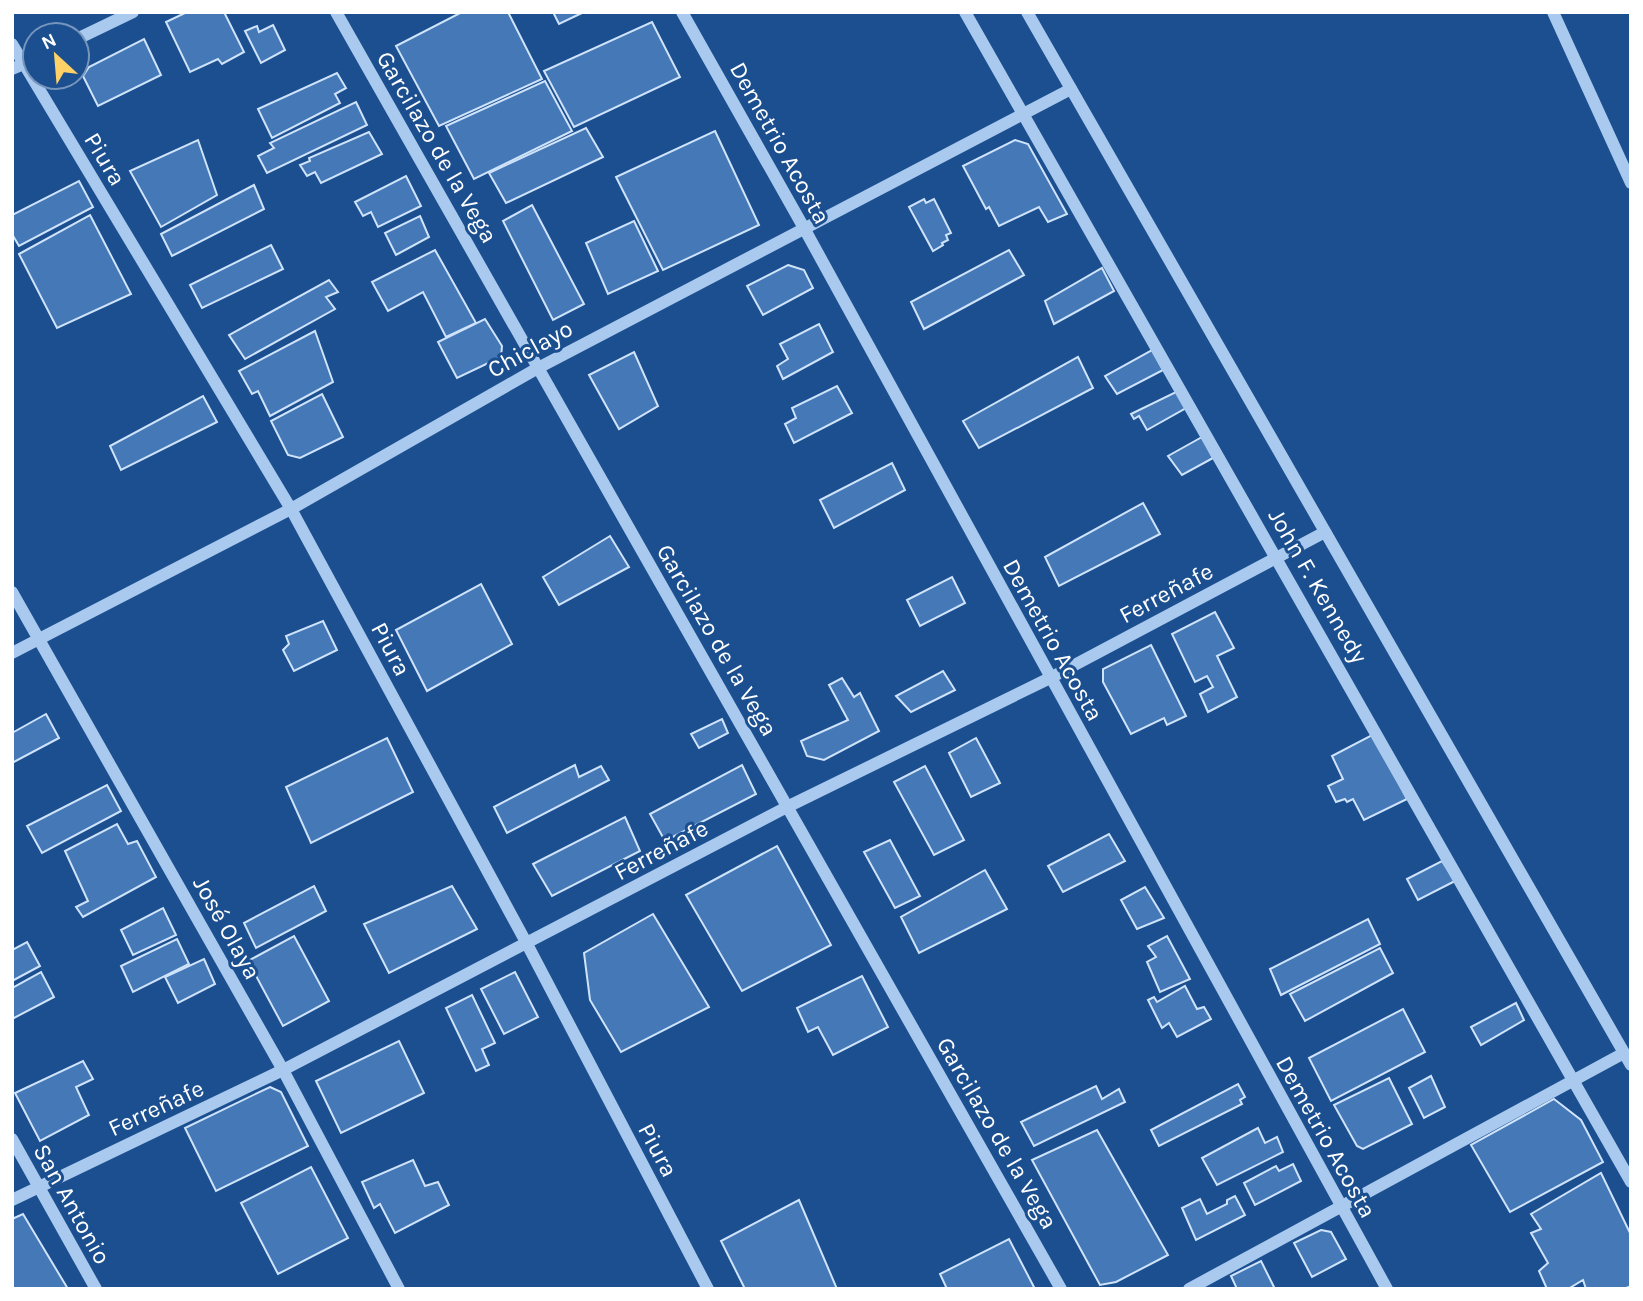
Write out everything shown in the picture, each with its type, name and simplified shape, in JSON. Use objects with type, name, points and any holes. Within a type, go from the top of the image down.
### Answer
[{"type":"street","points":[[91,32],[133,12]]},
{"type":"street","name":"Garcilazo de la Vega","points":[[336,12],[1061,1289]]},
{"type":"street","name":"Demetrio Acosta","points":[[682,12],[804,228],[1387,1289]]},
{"type":"street","name":"John F. Kennedy","points":[[965,12],[1631,1182]]},
{"type":"street","name":"John F. Kennedy","points":[[1027,12],[1631,1065]]},
{"type":"street","points":[[1553,12],[1631,183]]},
{"type":"street","name":"Chiclayo","points":[[12,653],[291,509],[538,368],[1071,89]]},
{"type":"street","name":"Piura","points":[[40,91],[291,509],[527,944],[708,1289]]},
{"type":"street","name":"Ferreñafe","points":[[12,1200],[283,1070],[788,807],[1050,678],[1325,532]]},
{"type":"street","name":"José Olaya","points":[[12,592],[283,1070],[400,1289]]},
{"type":"street","points":[[1188,1289],[1624,1053]]},
{"type":"street","name":"San Antonio","points":[[12,1139],[96,1289]]},
{"type":"building","points":[[187,12],[224,12],[244,52],[222,64],[218,59],[190,72],[166,22]]},
{"type":"building","points":[[462,12],[508,12],[542,79],[439,126],[396,46]]},
{"type":"building","points":[[553,12],[584,12],[559,24]]},
{"type":"building","points":[[652,22],[680,77],[574,127],[544,71]]},
{"type":"building","points":[[273,25],[285,50],[261,63],[245,31],[257,26],[259,32]]},
{"type":"building","points":[[144,39],[161,75],[98,106],[90,91],[91,66]]},
{"type":"building","points":[[337,73],[346,88],[335,94],[340,103],[272,138],[258,109]]},
{"type":"building","points":[[545,81],[572,131],[474,179],[446,126]]},
{"type":"building","points":[[356,102],[367,125],[267,173],[258,156],[274,148],[270,143]]},
{"type":"building","points":[[586,128],[603,157],[506,203],[489,173]]},
{"type":"building","points":[[715,131],[759,225],[663,270],[616,177]]},
{"type":"building","points":[[369,132],[382,154],[321,183],[315,172],[307,176],[300,165],[310,161],[309,158]]},
{"type":"building","points":[[198,140],[217,195],[161,227],[130,171]]},
{"type":"building","points":[[1015,140],[1028,144],[1067,214],[1048,222],[1039,207],[999,226],[989,207],[986,209],[963,166]]},
{"type":"building","points":[[406,176],[421,206],[378,227],[371,212],[363,216],[355,202]]},
{"type":"building","points":[[79,181],[93,207],[19,246],[12,234],[12,215]]},
{"type":"building","points":[[254,185],[264,209],[172,256],[161,234]]},
{"type":"building","points":[[924,199],[926,203],[934,199],[951,233],[946,235],[948,240],[942,243],[943,245],[933,251],[909,207]]},
{"type":"building","points":[[532,205],[584,304],[553,320],[503,221]]},
{"type":"building","points":[[90,215],[131,294],[57,328],[19,254]]},
{"type":"building","points":[[420,216],[429,237],[396,255],[385,233]]},
{"type":"building","points":[[634,221],[658,271],[608,294],[586,243]]},
{"type":"building","points":[[271,245],[283,269],[202,308],[190,285]]},
{"type":"building","points":[[435,250],[476,323],[446,337],[423,292],[388,311],[372,282]]},
{"type":"building","points":[[1009,250],[1024,275],[924,329],[911,302]]},
{"type":"building","points":[[788,265],[804,270],[813,288],[763,315],[747,286]]},
{"type":"building","points":[[1102,268],[1114,291],[1054,324],[1045,301]]},
{"type":"building","points":[[329,280],[338,292],[326,297],[335,309],[245,359],[229,335]]},
{"type":"building","points":[[485,319],[502,346],[501,357],[457,378],[438,342]]},
{"type":"building","points":[[819,324],[833,352],[783,379],[777,366],[788,359],[780,344]]},
{"type":"building","points":[[315,331],[333,382],[270,416],[258,391],[252,394],[239,371]]},
{"type":"building","points":[[1152,350],[1163,370],[1117,394],[1105,376]]},
{"type":"building","points":[[634,352],[658,406],[619,429],[589,375]]},
{"type":"building","points":[[1078,357],[1093,388],[979,448],[963,421]]},
{"type":"building","points":[[837,386],[852,413],[794,443],[785,424],[796,418],[792,408]]},
{"type":"building","points":[[1178,391],[1186,408],[1147,430],[1139,416],[1134,419],[1131,414]]},
{"type":"building","points":[[322,394],[343,437],[300,458],[288,455],[271,421]]},
{"type":"building","points":[[203,396],[217,422],[121,470],[110,446]]},
{"type":"building","points":[[1202,437],[1213,458],[1182,475],[1168,456]]},
{"type":"building","points":[[892,463],[905,490],[834,528],[820,500]]},
{"type":"building","points":[[1143,503],[1160,534],[1059,586],[1045,557]]},
{"type":"building","points":[[610,536],[629,567],[559,605],[543,577]]},
{"type":"building","points":[[952,577],[965,603],[920,626],[907,600]]},
{"type":"building","points":[[481,584],[512,644],[427,691],[396,630]]},
{"type":"building","points":[[1215,612],[1234,648],[1217,656],[1237,697],[1208,712],[1200,694],[1213,687],[1207,676],[1195,682],[1172,634]]},
{"type":"building","points":[[323,621],[337,650],[294,671],[283,650],[289,644],[286,636]]},
{"type":"building","points":[[1151,645],[1186,716],[1167,725],[1164,718],[1131,734],[1103,682],[1103,669]]},
{"type":"building","points":[[943,671],[955,690],[911,712],[896,696]]},
{"type":"building","points":[[842,678],[854,697],[860,693],[879,731],[824,760],[807,756],[801,741],[848,720],[829,685]]},
{"type":"building","points":[[46,714],[59,738],[12,763],[12,733]]},
{"type":"building","points":[[722,719],[728,733],[699,748],[691,734]]},
{"type":"building","points":[[1374,734],[1407,799],[1364,820],[1353,799],[1336,802],[1328,786],[1343,779],[1332,756]]},
{"type":"building","points":[[387,738],[413,792],[311,843],[286,787]]},
{"type":"building","points":[[976,738],[1000,783],[971,797],[949,753]]},
{"type":"building","points":[[575,765],[579,777],[601,766],[609,780],[507,833],[494,807]]},
{"type":"building","points":[[742,765],[756,794],[665,841],[650,814]]},
{"type":"building","points":[[925,766],[964,840],[934,855],[894,782]]},
{"type":"building","points":[[107,785],[121,811],[42,853],[27,826]]},
{"type":"building","points":[[625,817],[640,851],[552,896],[533,864]]},
{"type":"building","points":[[117,824],[128,844],[137,841],[156,877],[83,917],[76,907],[88,901],[65,851]]},
{"type":"building","points":[[1109,834],[1125,861],[1063,892],[1048,866]]},
{"type":"building","points":[[890,840],[920,896],[895,908],[864,852]]},
{"type":"building","points":[[777,846],[831,945],[742,991],[686,895]]},
{"type":"building","points":[[1442,861],[1455,881],[1418,900],[1407,879]]},
{"type":"building","points":[[985,870],[1007,909],[919,953],[901,917]]},
{"type":"building","points":[[314,886],[326,911],[256,948],[244,923]]},
{"type":"building","points":[[452,886],[477,929],[389,973],[364,924]]},
{"type":"building","points":[[1145,887],[1164,918],[1137,929],[1121,900]]},
{"type":"building","points":[[163,908],[176,935],[133,955],[121,930]]},
{"type":"building","points":[[653,914],[709,1007],[621,1052],[590,1000],[584,953]]},
{"type":"building","points":[[1368,919],[1380,944],[1281,995],[1270,969]]},
{"type":"building","points":[[294,936],[329,1001],[283,1026],[248,961]]},
{"type":"building","points":[[1167,936],[1190,979],[1160,992],[1147,962],[1156,957],[1148,946]]},
{"type":"building","points":[[177,939],[189,964],[133,992],[121,966]]},
{"type":"building","points":[[27,942],[40,966],[12,981],[12,950]]},
{"type":"building","points":[[1380,948],[1393,973],[1305,1021],[1290,994]]},
{"type":"building","points":[[204,959],[215,984],[178,1003],[165,977]]},
{"type":"building","points":[[41,972],[54,997],[12,1019],[12,988]]},
{"type":"building","points":[[515,972],[538,1017],[504,1034],[481,989]]},
{"type":"building","points":[[862,976],[888,1027],[833,1055],[818,1027],[808,1032],[797,1008]]},
{"type":"building","points":[[1185,986],[1197,1009],[1204,1007],[1211,1019],[1177,1037],[1169,1023],[1162,1028],[1148,1000],[1154,997],[1157,1002]]},
{"type":"building","points":[[472,995],[495,1043],[482,1049],[489,1065],[476,1071],[446,1008]]},
{"type":"building","points":[[1516,1003],[1524,1020],[1481,1045],[1471,1027]]},
{"type":"building","points":[[1403,1009],[1425,1052],[1331,1101],[1309,1058]]},
{"type":"building","points":[[399,1041],[424,1093],[341,1133],[316,1081]]},
{"type":"building","points":[[83,1061],[93,1079],[76,1087],[89,1115],[40,1141],[15,1093]]},
{"type":"building","points":[[1431,1076],[1445,1107],[1424,1118],[1409,1088]]},
{"type":"building","points":[[1389,1078],[1412,1124],[1363,1149],[1357,1146],[1334,1105]]},
{"type":"building","points":[[1238,1084],[1245,1097],[1240,1100],[1242,1104],[1159,1146],[1151,1130]]},
{"type":"building","points":[[1096,1086],[1102,1099],[1119,1089],[1125,1102],[1034,1146],[1021,1122]]},
{"type":"building","points":[[270,1087],[281,1092],[308,1146],[216,1191],[185,1128]]},
{"type":"building","points":[[1554,1099],[1581,1120],[1603,1162],[1510,1212],[1471,1145]]},
{"type":"building","points":[[1258,1128],[1265,1143],[1277,1137],[1283,1152],[1217,1185],[1202,1158]]},
{"type":"building","points":[[1097,1130],[1168,1255],[1116,1282],[1100,1285],[1032,1160]]},
{"type":"building","points":[[413,1160],[425,1186],[438,1182],[449,1205],[395,1233],[380,1204],[374,1208],[362,1182]]},
{"type":"building","points":[[1293,1164],[1301,1181],[1255,1205],[1244,1183],[1276,1166],[1279,1171]]},
{"type":"building","points":[[311,1167],[348,1238],[278,1274],[241,1203]]},
{"type":"building","points":[[1601,1173],[1631,1235],[1631,1286],[1624,1289],[1586,1289],[1583,1280],[1568,1289],[1547,1289],[1539,1271],[1548,1263],[1531,1233],[1541,1229],[1531,1214]]},
{"type":"building","points":[[1235,1196],[1245,1215],[1196,1240],[1182,1208],[1200,1199],[1207,1214],[1227,1204],[1227,1200]]},
{"type":"building","points":[[799,1200],[837,1289],[745,1289],[721,1241]]},
{"type":"building","points":[[23,1214],[68,1289],[12,1289],[12,1219]]},
{"type":"building","points":[[1321,1230],[1331,1232],[1346,1259],[1312,1277],[1294,1243]]},
{"type":"building","points":[[1009,1239],[1035,1289],[947,1289],[940,1274]]},
{"type":"building","points":[[1261,1261],[1275,1289],[1237,1289],[1231,1276]]}]
